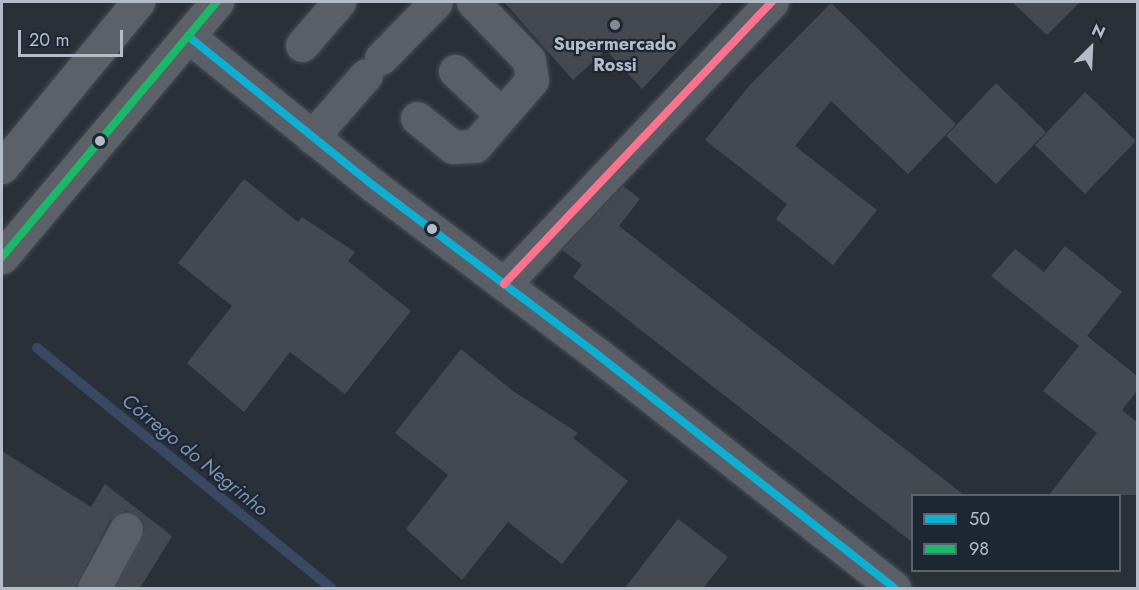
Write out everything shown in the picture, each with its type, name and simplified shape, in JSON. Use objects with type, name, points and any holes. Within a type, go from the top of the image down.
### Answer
[{"type":"main road","points":[[2,167],[138,2]]},
{"type":"main road","points":[[2,257],[217,2]]},
{"type":"street","points":[[302,45],[339,2]]},
{"type":"street","points":[[312,137],[436,2]]},
{"type":"street","points":[[417,118],[453,147],[475,146],[527,88],[532,69],[529,60],[473,2]]},
{"type":"street","points":[[504,284],[772,2]]},
{"type":"street","points":[[188,36],[312,137],[894,588]]},
{"type":"street","points":[[455,71],[502,115]]},
{"type":"street","points":[[94,588],[126,529]]},
{"type":"building","points":[[504,2],[723,2],[642,89],[606,50],[573,80]]},
{"type":"building","points":[[1012,2],[1080,2],[1047,35]]},
{"type":"building","points":[[831,3],[956,124],[908,174],[831,101],[795,146],[877,210],[833,265],[776,219],[787,204],[705,140],[749,86]]},
{"type":"building","points":[[996,83],[1046,132],[996,184],[946,136]]},
{"type":"building","points":[[1085,92],[1136,141],[1085,194],[1035,145]]},
{"type":"building","points":[[244,179],[298,222],[302,217],[355,252],[348,261],[411,311],[345,394],[290,352],[244,412],[187,363],[232,306],[178,263]]},
{"type":"building","points":[[623,186],[640,199],[619,226],[963,494],[911,494],[911,541],[573,277],[582,265],[562,250]]},
{"type":"building","points":[[1065,246],[1122,292],[1087,336],[1137,376],[1137,391],[1122,410],[1137,422],[1137,495],[1050,494],[1097,433],[1043,391],[1079,346],[991,276],[1015,249],[1044,272]]},
{"type":"building","points":[[461,349],[513,391],[578,433],[573,438],[628,481],[562,564],[508,522],[462,580],[406,529],[448,475],[395,433]]},
{"type":"building","points":[[2,451],[91,507],[105,484],[172,536],[140,588],[115,588],[145,529],[142,519],[126,510],[110,520],[75,588],[2,588]]},
{"type":"building","points":[[678,519],[728,557],[703,588],[625,588]]},
{"type":"waterway","name":"Córrego do Negrinho","points":[[37,348],[331,588]]},
{"type":"transit line","name":"98","points":[[2,257],[217,2]]},
{"type":"transit line","points":[[504,284],[772,2]]},
{"type":"transit line","name":"50","points":[[188,36],[374,186],[597,354],[894,588]]},
{"type":"place","name":"Supermercado Rossi","points":[[615,25]]}]
